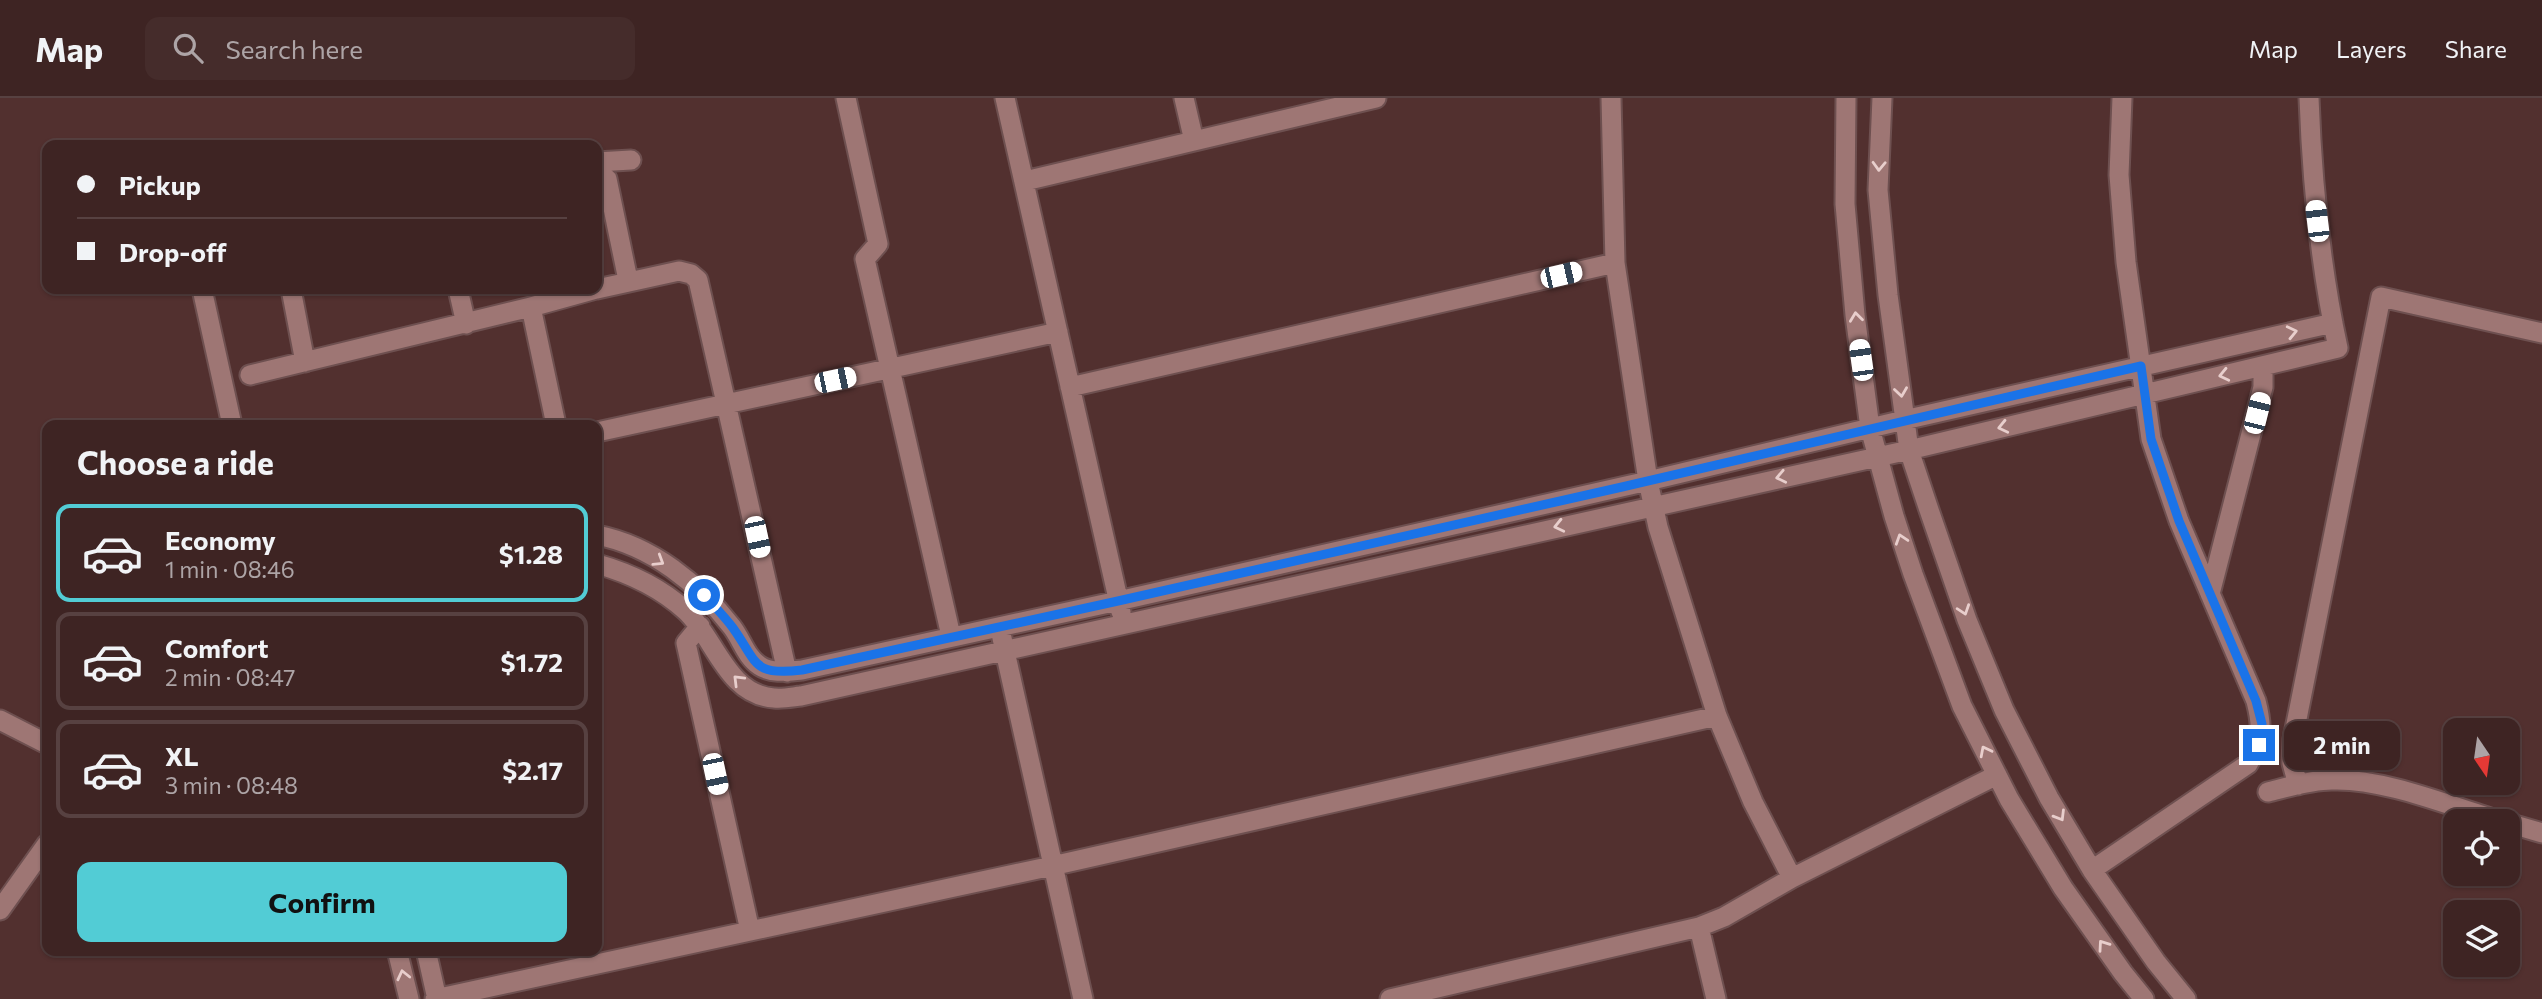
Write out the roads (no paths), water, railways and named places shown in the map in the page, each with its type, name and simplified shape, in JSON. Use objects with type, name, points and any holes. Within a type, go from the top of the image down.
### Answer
[{"type":"street","points":[[846,98],[878,244],[864,259],[951,636]]},
{"type":"street","points":[[1005,98],[1125,624]]},
{"type":"street","points":[[1184,98],[1194,141]]},
{"type":"street","points":[[1025,181],[1376,98]]},
{"type":"street","points":[[1611,98],[1615,263],[1648,481],[1670,566],[1717,716],[1754,802],[1792,878]]},
{"type":"street","points":[[1846,98],[1845,204],[1855,315],[1870,428],[1913,574],[1962,706],[1997,775],[2063,888],[2144,999]]},
{"type":"street","points":[[1882,98],[1878,190],[1888,295],[1909,450],[1967,620],[2004,710],[2049,798],[2092,870],[2156,962],[2186,999]]},
{"type":"street","points":[[2092,870],[2248,764],[2259,745],[2262,724],[2256,701],[2179,521],[2151,439],[2126,262],[2119,175],[2122,98]]},
{"type":"street","points":[[602,566],[659,590],[685,610],[700,626],[721,662],[748,690],[774,698],[801,696],[1909,450],[2338,348],[2314,198],[2309,98]]},
{"type":"street","points":[[628,280],[602,171],[631,160]]},
{"type":"street","points":[[1070,387],[1615,263]]},
{"type":"street","points":[[602,287],[679,271],[698,279],[787,672]]},
{"type":"street","points":[[203,294],[231,420]]},
{"type":"street","points":[[291,294],[305,362]]},
{"type":"street","points":[[459,294],[466,324]]},
{"type":"street","points":[[250,376],[578,294]]},
{"type":"street","points":[[2298,785],[2292,762],[2293,739],[2381,297],[2542,333]]},
{"type":"street","points":[[531,307],[555,420]]},
{"type":"street","points":[[602,536],[628,544],[657,558],[685,578],[734,629],[748,654],[761,667],[787,672],[1118,601],[2333,323]]},
{"type":"street","points":[[602,431],[1058,332]]},
{"type":"street","points":[[2210,594],[2263,387],[2263,366]]},
{"type":"street","points":[[700,626],[686,643],[750,931]]},
{"type":"street","points":[[1000,626],[1083,999]]},
{"type":"street","points":[[427,956],[436,999],[1052,866],[1717,716]]},
{"type":"street","points":[[0,720],[42,741]]},
{"type":"street","points":[[1390,999],[1699,926],[1724,917],[1792,878],[1997,775]]},
{"type":"street","points":[[2268,792],[2329,779],[2353,780],[2391,788],[2460,809]]},
{"type":"street","points":[[2520,827],[2542,833]]},
{"type":"street","points":[[0,910],[42,851]]},
{"type":"street","points":[[1699,926],[1716,999]]},
{"type":"street","points":[[398,956],[409,999]]}]
